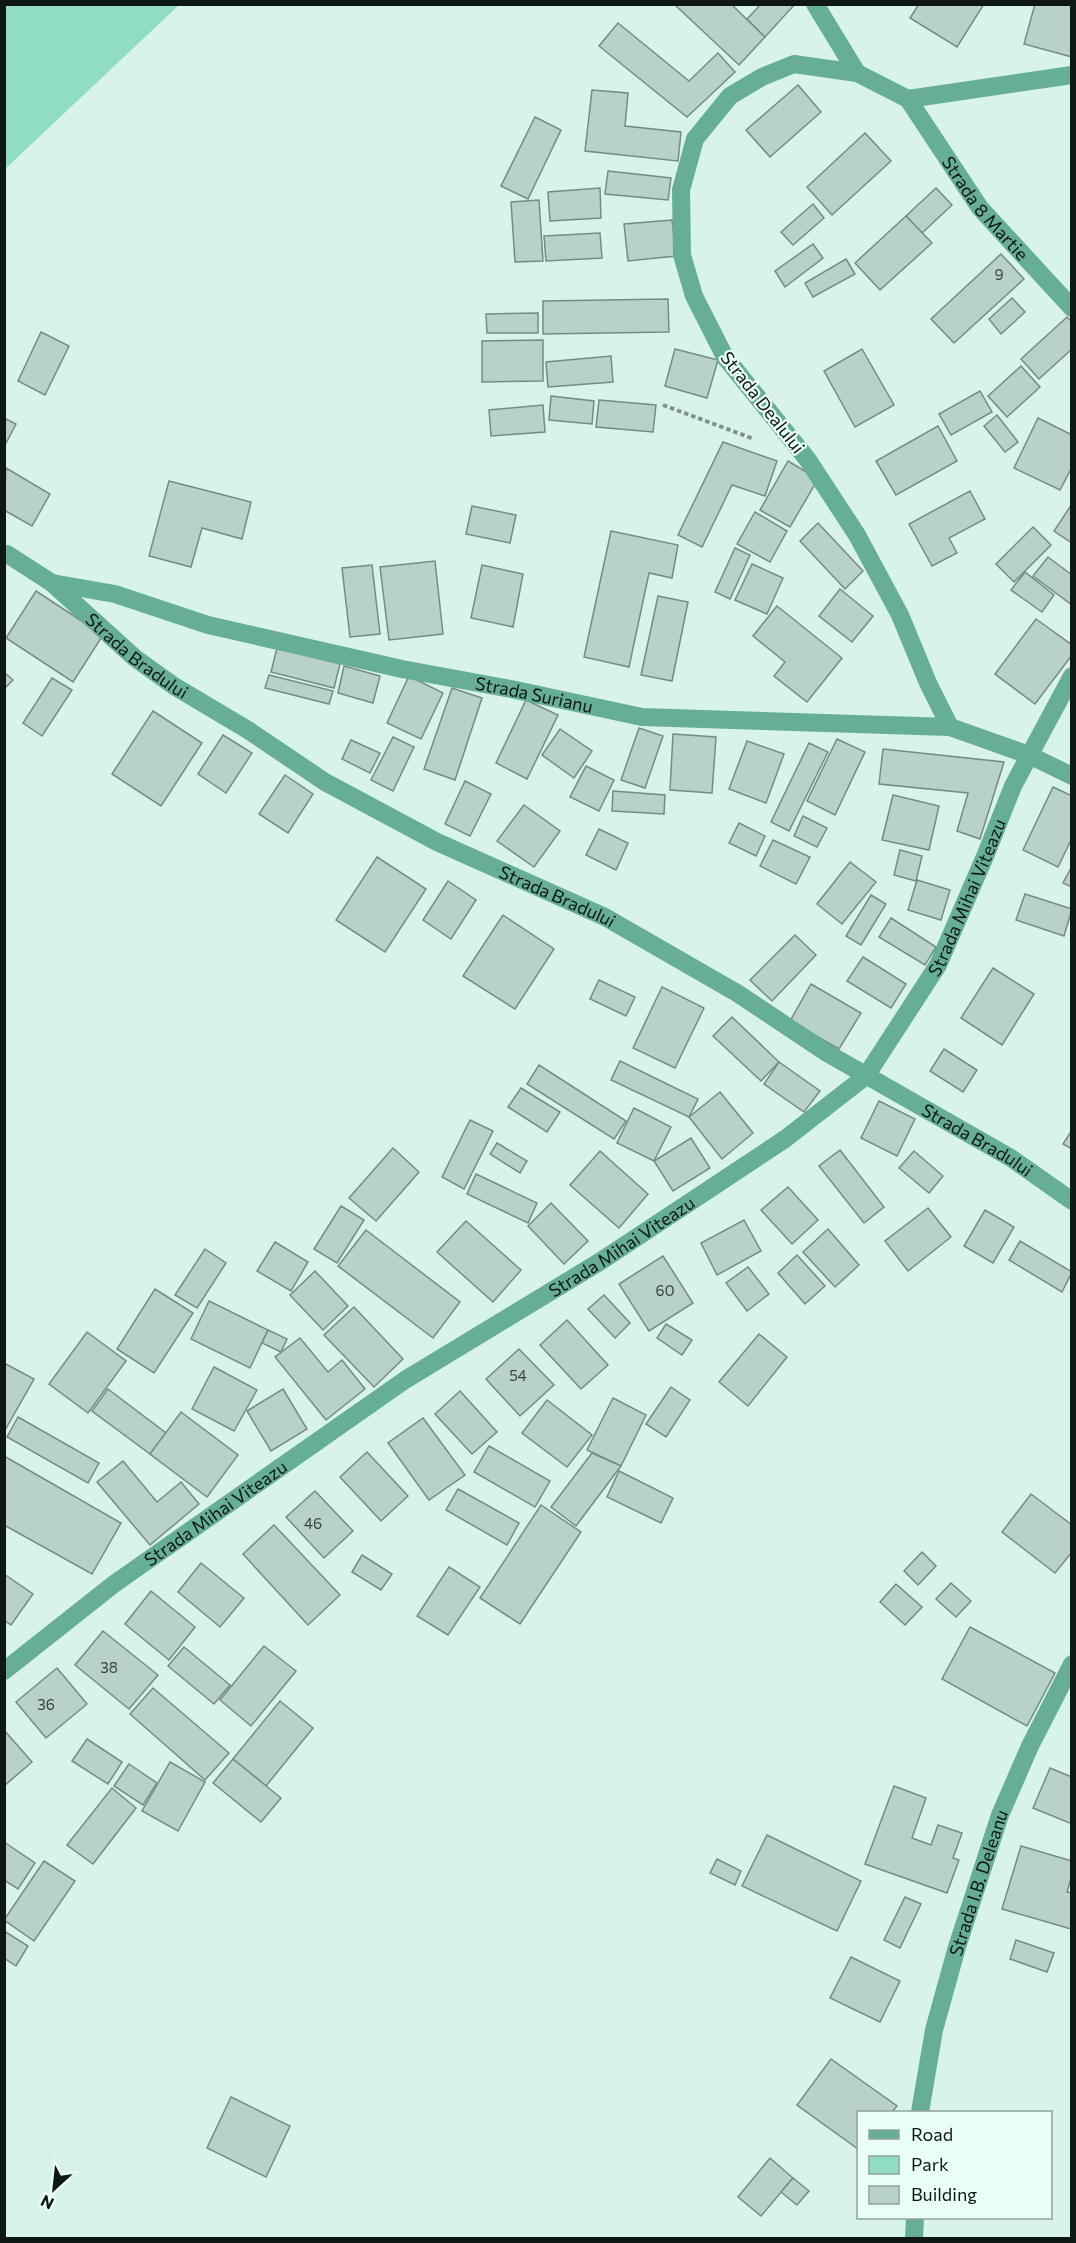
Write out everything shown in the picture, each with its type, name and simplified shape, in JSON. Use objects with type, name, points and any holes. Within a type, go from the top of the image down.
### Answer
[{"type":"street","points":[[815,4],[857,73]]},
{"type":"street","name":"Strada Dealului","points":[[908,99],[857,73],[794,64],[762,77],[730,96],[695,140],[681,190],[682,255],[694,296],[725,357],[808,460],[857,535],[900,615],[928,683],[950,727]]},
{"type":"street","points":[[908,99],[1071,75]]},
{"type":"street","name":"Strada 8 Martie","points":[[908,99],[980,208],[1071,308]]},
{"type":"street","name":"Strada Surianu","points":[[7,554],[52,583],[115,594],[208,625],[402,669],[642,717],[950,727],[1029,755],[1071,776]]},
{"type":"street","name":"Strada Bradului","points":[[52,583],[135,658],[174,686],[248,730],[324,782],[437,842],[605,917],[737,993],[827,1053],[1011,1158],[1071,1201]]},
{"type":"street","name":"Strada Mihai Viteazu","points":[[4,1671],[114,1584],[405,1380],[600,1261],[785,1139],[866,1076],[938,965],[1013,786],[1071,676]]},
{"type":"street","name":"Strada I.B. Deleanu","points":[[920,2111],[934,2030],[957,1947],[1000,1815],[1030,1746],[1071,1664]]},
{"type":"street","points":[[914,2238],[915,2219]]},
{"type":"path","points":[[663,405],[764,443]]},
{"type":"green space","points":[[5,4],[179,4],[179,5],[5,169]]},
{"type":"building","points":[[674,4],[731,4],[765,37],[739,65]]},
{"type":"building","points":[[761,4],[795,4],[765,37],[747,19]]},
{"type":"building","points":[[919,4],[984,4],[957,47],[910,18]]},
{"type":"building","points":[[1035,4],[1072,4],[1072,57],[1024,44]]},
{"type":"building","points":[[618,23],[689,81],[718,53],[735,72],[687,117],[599,46]]},
{"type":"building","points":[[798,85],[821,112],[770,157],[746,130]]},
{"type":"building","points":[[592,90],[628,93],[625,126],[681,132],[678,161],[585,151]]},
{"type":"building","points":[[535,117],[561,130],[528,199],[501,186]]},
{"type":"building","points":[[865,133],[891,161],[832,215],[807,187]]},
{"type":"building","points":[[608,171],[671,178],[668,200],[605,194]]},
{"type":"building","points":[[600,188],[601,218],[550,221],[548,192]]},
{"type":"building","points":[[936,188],[952,205],[922,233],[906,216]]},
{"type":"building","points":[[539,200],[543,261],[515,262],[511,202]]},
{"type":"building","points":[[813,204],[824,218],[793,245],[781,232]]},
{"type":"building","points":[[906,216],[932,243],[880,290],[855,263]]},
{"type":"building","points":[[672,220],[676,256],[628,261],[624,224]]},
{"type":"building","points":[[600,233],[602,258],[546,261],[544,236]]},
{"type":"building","points":[[813,244],[823,258],[785,287],[775,271]]},
{"type":"building","points":[[1001,254],[1024,279],[954,343],[931,319]]},
{"type":"building","points":[[846,259],[855,274],[813,297],[805,283]]},
{"type":"building","points":[[1012,298],[1025,312],[1001,334],[989,319]]},
{"type":"building","points":[[668,299],[669,332],[543,334],[543,301]]},
{"type":"building","points":[[538,313],[538,333],[487,333],[486,314]]},
{"type":"building","points":[[1067,317],[1072,322],[1072,349],[1039,379],[1021,359]]},
{"type":"building","points":[[41,332],[69,346],[45,395],[18,381]]},
{"type":"building","points":[[543,340],[543,381],[482,382],[482,341]]},
{"type":"building","points":[[675,349],[718,360],[707,398],[665,386]]},
{"type":"building","points":[[862,349],[894,405],[855,427],[824,371]]},
{"type":"building","points":[[611,356],[613,382],[548,387],[546,362]]},
{"type":"building","points":[[1021,366],[1040,387],[1007,417],[988,396]]},
{"type":"building","points":[[980,391],[992,412],[951,435],[939,414]]},
{"type":"building","points":[[551,396],[594,401],[592,424],[549,420]]},
{"type":"building","points":[[599,400],[656,405],[653,432],[596,427]]},
{"type":"building","points":[[543,405],[545,432],[491,436],[489,410]]},
{"type":"building","points":[[997,415],[1018,442],[1005,452],[984,426]]},
{"type":"building","points":[[4,418],[16,424],[4,447]]},
{"type":"building","points":[[1038,418],[1072,435],[1072,467],[1060,490],[1014,468]]},
{"type":"building","points":[[938,426],[957,461],[896,495],[876,461]]},
{"type":"building","points":[[723,442],[777,461],[765,496],[732,485],[702,547],[678,535]]},
{"type":"building","points":[[788,461],[818,479],[790,527],[760,510]]},
{"type":"building","points":[[6,468],[50,494],[32,526],[4,510]]},
{"type":"building","points":[[169,481],[251,502],[242,539],[202,528],[191,567],[149,556]]},
{"type":"building","points":[[970,491],[985,519],[949,538],[957,553],[932,566],[909,524]]},
{"type":"building","points":[[1072,504],[1072,543],[1054,531]]},
{"type":"building","points":[[472,506],[516,515],[510,543],[466,534]]},
{"type":"building","points":[[755,512],[787,531],[770,562],[737,544]]},
{"type":"building","points":[[818,523],[863,571],[845,589],[800,541]]},
{"type":"building","points":[[1033,527],[1051,545],[1014,582],[996,564]]},
{"type":"building","points":[[611,531],[678,545],[672,578],[649,573],[629,667],[584,657]]},
{"type":"building","points":[[735,548],[750,555],[730,599],[715,592]]},
{"type":"building","points":[[1048,557],[1072,575],[1072,605],[1033,576]]},
{"type":"building","points":[[435,561],[443,634],[389,640],[380,567]]},
{"type":"building","points":[[752,564],[783,578],[767,614],[735,600]]},
{"type":"building","points":[[372,565],[380,634],[350,637],[342,568]]},
{"type":"building","points":[[482,565],[523,574],[513,627],[471,618]]},
{"type":"building","points":[[1025,572],[1054,595],[1042,612],[1011,590]]},
{"type":"building","points":[[840,589],[873,616],[852,642],[819,616]]},
{"type":"building","points":[[36,591],[103,635],[73,682],[6,638]]},
{"type":"building","points":[[658,596],[688,602],[672,681],[641,675]]},
{"type":"building","points":[[777,606],[842,658],[807,702],[774,676],[785,662],[753,636]]},
{"type":"building","points":[[1036,619],[1072,645],[1072,655],[1035,704],[995,674]]},
{"type":"building","points":[[277,648],[340,664],[334,688],[271,672]]},
{"type":"building","points":[[344,666],[380,676],[373,703],[338,693]]},
{"type":"building","points":[[4,672],[13,680],[4,689]]},
{"type":"building","points":[[269,675],[333,691],[329,704],[265,688]]},
{"type":"building","points":[[409,676],[443,693],[421,739],[387,723]]},
{"type":"building","points":[[52,678],[72,690],[42,736],[23,723]]},
{"type":"building","points":[[452,688],[482,698],[455,780],[424,769]]},
{"type":"building","points":[[526,700],[558,715],[527,779],[496,763]]},
{"type":"building","points":[[153,711],[202,743],[161,806],[112,774]]},
{"type":"building","points":[[639,728],[663,736],[645,788],[621,780]]},
{"type":"building","points":[[560,729],[592,751],[574,778],[542,755]]},
{"type":"building","points":[[673,734],[716,737],[712,793],[670,790]]},
{"type":"building","points":[[223,735],[252,753],[226,793],[198,774]]},
{"type":"building","points":[[393,737],[414,747],[393,791],[371,780]]},
{"type":"building","points":[[837,739],[865,752],[835,815],[807,801]]},
{"type":"building","points":[[351,740],[380,753],[370,773],[342,759]]},
{"type":"building","points":[[747,741],[784,754],[766,803],[729,789]]},
{"type":"building","points":[[809,743],[828,752],[789,831],[771,822]]},
{"type":"building","points":[[883,749],[1004,762],[980,839],[957,831],[968,793],[879,784]]},
{"type":"building","points":[[586,766],[614,780],[599,811],[570,797]]},
{"type":"building","points":[[285,775],[313,794],[288,833],[259,814]]},
{"type":"building","points":[[465,781],[491,794],[470,836],[445,824]]},
{"type":"building","points":[[1053,787],[1072,796],[1072,838],[1058,867],[1023,850]]},
{"type":"building","points":[[613,791],[665,795],[664,814],[612,811]]},
{"type":"building","points":[[893,795],[939,806],[929,850],[882,840]]},
{"type":"building","points":[[524,805],[560,831],[534,867],[497,841]]},
{"type":"building","points":[[803,816],[827,828],[817,847],[794,836]]},
{"type":"building","points":[[739,823],[765,836],[756,856],[729,843]]},
{"type":"building","points":[[599,829],[628,843],[616,870],[586,855]]},
{"type":"building","points":[[773,840],[810,857],[796,884],[760,866]]},
{"type":"building","points":[[900,850],[922,856],[916,881],[894,875]]},
{"type":"building","points":[[377,857],[426,889],[385,952],[336,920]]},
{"type":"building","points":[[850,862],[876,882],[842,924],[817,904]]},
{"type":"building","points":[[1072,866],[1072,887],[1063,883]]},
{"type":"building","points":[[917,880],[950,890],[941,920],[908,910]]},
{"type":"building","points":[[448,881],[476,900],[451,939],[423,920]]},
{"type":"building","points":[[1025,894],[1072,909],[1064,936],[1016,920]]},
{"type":"building","points":[[871,895],[886,904],[861,945],[846,936]]},
{"type":"building","points":[[503,915],[554,949],[515,1009],[463,976]]},
{"type":"building","points":[[891,918],[936,947],[925,965],[879,937]]},
{"type":"building","points":[[795,935],[816,955],[772,1001],[750,980]]},
{"type":"building","points":[[863,957],[906,984],[891,1008],[847,981]]},
{"type":"building","points":[[993,968],[1034,994],[1002,1045],[961,1018]]},
{"type":"building","points":[[599,980],[635,997],[626,1016],[590,999]]},
{"type":"building","points":[[811,984],[861,1013],[839,1049],[790,1021]]},
{"type":"building","points":[[662,987],[704,1008],[675,1068],[633,1048]]},
{"type":"building","points":[[732,1017],[779,1062],[761,1081],[713,1036]]},
{"type":"building","points":[[944,1049],[977,1070],[963,1092],[930,1071]]},
{"type":"building","points":[[620,1061],[698,1099],[689,1117],[611,1080]]},
{"type":"building","points":[[779,1062],[820,1091],[804,1112],[764,1084]]},
{"type":"building","points":[[539,1065],[626,1121],[614,1139],[527,1084]]},
{"type":"building","points":[[521,1088],[560,1112],[547,1132],[508,1107]]},
{"type":"building","points":[[720,1092],[753,1133],[722,1159],[689,1117]]},
{"type":"building","points":[[879,1101],[915,1119],[897,1156],[861,1138]]},
{"type":"building","points":[[634,1108],[671,1127],[654,1161],[617,1143]]},
{"type":"building","points":[[470,1120],[493,1131],[464,1189],[442,1177]]},
{"type":"building","points":[[1072,1130],[1072,1149],[1063,1144]]},
{"type":"building","points":[[691,1138],[710,1168],[673,1191],[654,1161]]},
{"type":"building","points":[[497,1143],[527,1161],[520,1173],[490,1154]]},
{"type":"building","points":[[393,1148],[419,1172],[376,1221],[349,1198]]},
{"type":"building","points":[[840,1150],[884,1207],[864,1223],[819,1166]]},
{"type":"building","points":[[600,1151],[648,1194],[619,1228],[570,1185]]},
{"type":"building","points":[[914,1151],[943,1176],[929,1193],[899,1168]]},
{"type":"building","points":[[476,1174],[537,1203],[528,1223],[467,1194]]},
{"type":"building","points":[[788,1187],[818,1220],[792,1244],[761,1210]]},
{"type":"building","points":[[551,1203],[588,1241],[564,1264],[528,1226]]},
{"type":"building","points":[[341,1206],[364,1220],[337,1263],[314,1249]]},
{"type":"building","points":[[928,1208],[951,1237],[908,1271],[885,1241]]},
{"type":"building","points":[[985,1210],[1014,1227],[993,1263],[964,1246]]},
{"type":"building","points":[[744,1220],[761,1251],[717,1275],[701,1243]]},
{"type":"building","points":[[466,1221],[521,1270],[493,1302],[437,1252]]},
{"type":"building","points":[[828,1229],[859,1265],[835,1287],[803,1252]]},
{"type":"building","points":[[366,1230],[460,1302],[433,1338],[338,1266]]},
{"type":"building","points":[[1020,1241],[1072,1272],[1062,1292],[1009,1260]]},
{"type":"building","points":[[275,1242],[308,1262],[291,1291],[257,1271]]},
{"type":"building","points":[[205,1249],[226,1263],[197,1308],[175,1295]]},
{"type":"building","points":[[797,1255],[825,1286],[805,1304],[778,1273]]},
{"type":"building","points":[[663,1256],[693,1303],[649,1331],[619,1284]]},
{"type":"building","points":[[748,1267],[769,1294],[747,1311],[726,1283]]},
{"type":"building","points":[[315,1271],[348,1306],[323,1330],[290,1295]]},
{"type":"building","points":[[155,1289],[193,1313],[154,1373],[117,1349]]},
{"type":"building","points":[[604,1295],[630,1323],[615,1338],[588,1309]]},
{"type":"building","points":[[209,1301],[268,1330],[250,1368],[191,1339]]},
{"type":"building","points":[[354,1307],[403,1359],[374,1387],[324,1335]]},
{"type":"building","points":[[567,1320],[608,1365],[581,1389],[540,1345]]},
{"type":"building","points":[[666,1324],[692,1340],[682,1355],[657,1338]]},
{"type":"building","points":[[268,1330],[287,1339],[281,1352],[262,1343]]},
{"type":"building","points":[[87,1332],[126,1361],[88,1413],[49,1384]]},
{"type":"building","points":[[759,1334],[787,1357],[748,1406],[719,1382]]},
{"type":"building","points":[[300,1338],[328,1372],[342,1360],[365,1389],[326,1420],[275,1357]]},
{"type":"building","points":[[519,1349],[554,1385],[520,1416],[486,1379]]},
{"type":"building","points":[[4,1363],[34,1379],[4,1432]]},
{"type":"building","points":[[214,1367],[257,1390],[234,1431],[192,1409]]},
{"type":"building","points":[[671,1387],[690,1400],[666,1437],[646,1424]]},
{"type":"building","points":[[108,1389],[166,1433],[150,1454],[92,1411]]},
{"type":"building","points":[[283,1389],[307,1429],[271,1451],[247,1411]]},
{"type":"building","points":[[460,1391],[497,1432],[472,1454],[435,1414]]},
{"type":"building","points":[[613,1398],[646,1415],[621,1466],[587,1450]]},
{"type":"building","points":[[547,1400],[592,1435],[567,1467],[522,1433]]},
{"type":"building","points":[[181,1412],[238,1455],[207,1497],[150,1454]]},
{"type":"building","points":[[18,1417],[99,1463],[88,1483],[7,1437]]},
{"type":"building","points":[[423,1418],[465,1475],[429,1500],[388,1443]]},
{"type":"building","points":[[489,1446],[550,1481],[535,1507],[474,1472]]},
{"type":"building","points":[[367,1452],[408,1496],[381,1521],[340,1477]]},
{"type":"building","points":[[592,1453],[621,1466],[576,1526],[551,1507]]},
{"type":"building","points":[[4,1456],[121,1523],[92,1574],[4,1525]]},
{"type":"building","points":[[123,1461],[157,1502],[181,1482],[199,1504],[150,1545],[97,1482]]},
{"type":"building","points":[[619,1471],[673,1498],[661,1523],[607,1497]]},
{"type":"building","points":[[458,1489],[519,1523],[507,1545],[446,1510]]},
{"type":"building","points":[[315,1491],[353,1531],[324,1558],[286,1517]]},
{"type":"building","points":[[1031,1494],[1072,1525],[1072,1552],[1055,1573],[1002,1532]]},
{"type":"building","points":[[541,1505],[581,1532],[520,1624],[480,1598]]},
{"type":"building","points":[[274,1525],[340,1595],[308,1625],[243,1554]]},
{"type":"building","points":[[922,1552],[936,1566],[918,1585],[904,1571]]},
{"type":"building","points":[[362,1555],[392,1574],[381,1590],[352,1572]]},
{"type":"building","points":[[201,1563],[244,1598],[220,1627],[178,1592]]},
{"type":"building","points":[[449,1567],[480,1587],[448,1635],[417,1616]]},
{"type":"building","points":[[4,1574],[33,1594],[11,1625],[4,1620]]},
{"type":"building","points":[[951,1583],[971,1601],[956,1617],[936,1599]]},
{"type":"building","points":[[896,1584],[922,1607],[905,1625],[880,1602]]},
{"type":"building","points":[[151,1591],[195,1627],[169,1660],[125,1624]]},
{"type":"building","points":[[970,1627],[1055,1673],[1027,1726],[942,1679]]},
{"type":"building","points":[[103,1631],[158,1675],[129,1709],[75,1665]]},
{"type":"building","points":[[264,1646],[296,1671],[251,1726],[220,1700]]},
{"type":"building","points":[[184,1647],[230,1685],[214,1704],[168,1666]]},
{"type":"building","points":[[57,1668],[87,1704],[46,1738],[16,1702]]},
{"type":"building","points":[[153,1688],[229,1753],[205,1780],[130,1714]]},
{"type":"building","points":[[280,1701],[313,1728],[266,1786],[233,1759]]},
{"type":"building","points":[[4,1730],[32,1762],[4,1786]]},
{"type":"building","points":[[87,1739],[122,1762],[108,1784],[72,1761]]},
{"type":"building","points":[[233,1759],[281,1798],[261,1822],[213,1783]]},
{"type":"building","points":[[170,1762],[205,1782],[178,1831],[142,1811]]},
{"type":"building","points":[[129,1764],[157,1783],[143,1805],[114,1786]]},
{"type":"building","points":[[1050,1768],[1072,1777],[1072,1824],[1033,1808]]},
{"type":"building","points":[[894,1786],[926,1798],[912,1838],[931,1845],[938,1825],[962,1833],[953,1858],[959,1860],[947,1893],[865,1864]]},
{"type":"building","points":[[112,1788],[136,1808],[93,1864],[67,1845]]},
{"type":"building","points":[[767,1835],[861,1881],[837,1931],[742,1886]]},
{"type":"building","points":[[4,1842],[35,1863],[18,1889],[4,1880]]},
{"type":"building","points":[[1021,1846],[1072,1861],[1072,1875],[1067,1892],[1072,1893],[1071,1929],[1002,1909]]},
{"type":"building","points":[[717,1859],[741,1871],[735,1885],[710,1873]]},
{"type":"building","points":[[44,1861],[75,1881],[34,1941],[4,1920]]},
{"type":"building","points":[[905,1897],[921,1904],[900,1948],[884,1940]]},
{"type":"building","points":[[4,1931],[28,1946],[16,1966],[4,1958]]},
{"type":"building","points":[[1016,1940],[1054,1953],[1047,1972],[1010,1959]]},
{"type":"building","points":[[851,1957],[900,1981],[880,2022],[830,1998]]},
{"type":"building","points":[[831,2059],[897,2106],[893,2111],[857,2111],[857,2148],[797,2105]]},
{"type":"building","points":[[231,2097],[290,2126],[266,2177],[207,2148]]},
{"type":"building","points":[[770,2158],[793,2178],[761,2216],[738,2197]]},
{"type":"building","points":[[793,2178],[809,2191],[797,2205],[781,2192]]}]
